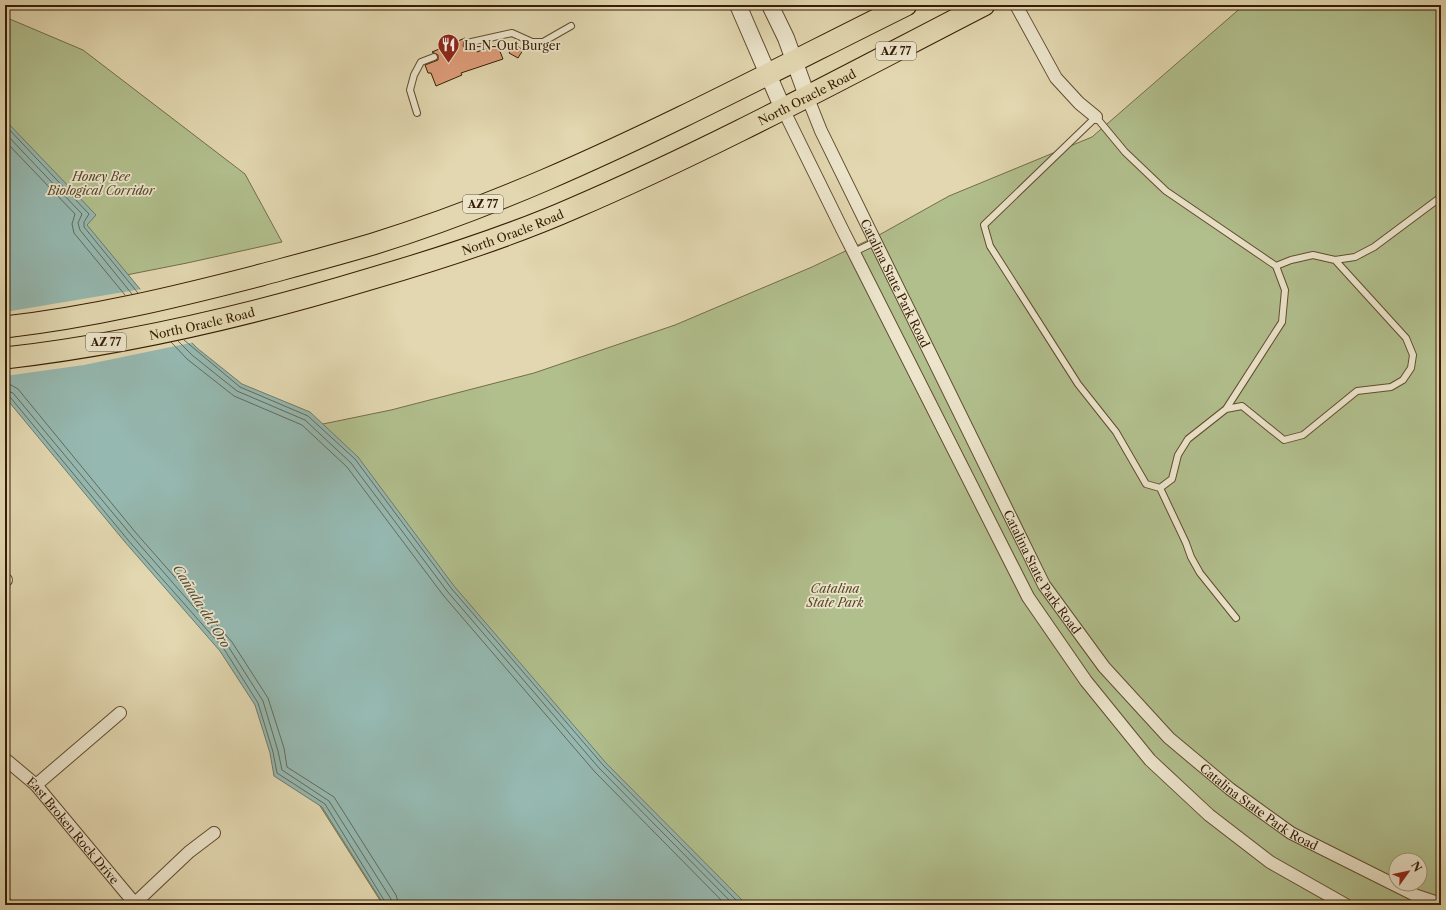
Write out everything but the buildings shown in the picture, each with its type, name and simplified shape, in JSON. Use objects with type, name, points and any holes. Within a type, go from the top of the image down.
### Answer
[{"type":"highway","name":"AZ 77","points":[[5,327],[46,322],[183,295],[374,244],[459,214],[544,180],[794,62],[906,5]]},
{"type":"highway","name":"North Oracle Road","points":[[5,358],[108,342],[206,323],[303,299],[402,270],[511,233],[572,209],[667,166],[783,109],[984,5]]},
{"type":"street","name":"Catalina State Park Road","points":[[738,5],[783,109],[1028,596],[1086,681],[1150,760],[1209,815],[1270,862],[1346,905]]},
{"type":"street","points":[[770,5],[786,38],[808,96]]},
{"type":"street","points":[[1016,5],[1056,78],[1079,103],[1096,117]]},
{"type":"street","name":"Catalina State Park Road","points":[[808,96],[821,130],[875,242],[1044,585],[1104,667],[1169,738],[1230,789],[1291,833],[1417,896],[1441,904]]},
{"type":"street","points":[[36,785],[120,713]]},
{"type":"street","name":"East Broken Rock Drive","points":[[5,759],[36,785],[135,905]]},
{"type":"street","points":[[135,905],[189,852],[214,833]]},
{"type":"lane","points":[[467,43],[512,33],[532,42],[543,42],[571,26]]},
{"type":"lane","points":[[417,113],[410,90],[414,75],[421,62],[434,57]]},
{"type":"lane","points":[[1160,488],[1172,479],[1178,455],[1188,439],[1226,409],[1282,322],[1285,290],[1276,266],[1166,191],[1125,152],[1096,117],[984,225],[990,246],[1078,384],[1116,432],[1146,484],[1160,488],[1200,573],[1236,618]]},
{"type":"lane","points":[[1276,266],[1291,260],[1314,255],[1334,260],[1355,258],[1374,247],[1441,197]]},
{"type":"lane","points":[[854,252],[875,242]]},
{"type":"lane","points":[[1226,409],[1242,406],[1284,440],[1302,435],[1357,392],[1391,387],[1403,380],[1411,368],[1413,356],[1406,338],[1334,260]]},
{"type":"green space","name":"Catalina State Park","points":[[1244,5],[1441,5],[1441,905],[383,905],[97,455],[318,425],[391,410],[534,373],[675,325],[812,267],[879,235],[949,196],[1092,137]]},
{"type":"green space","name":"Honey Bee Biological Corridor","points":[[5,17],[83,50],[245,174],[282,242],[187,263],[5,299]]},
{"type":"water","name":"Cañada del Oro","points":[[5,120],[96,215],[87,225],[140,289],[197,348],[242,384],[310,412],[358,457],[454,586],[606,763],[747,905],[384,905],[322,807],[274,776],[270,753],[255,705],[220,651],[125,542],[5,397]]},
{"type":"pier","points":[[142,289],[195,342],[84,365],[5,376],[5,312]]},
{"type":"place","name":"In-N-Out Burger","points":[[449,64]]}]
